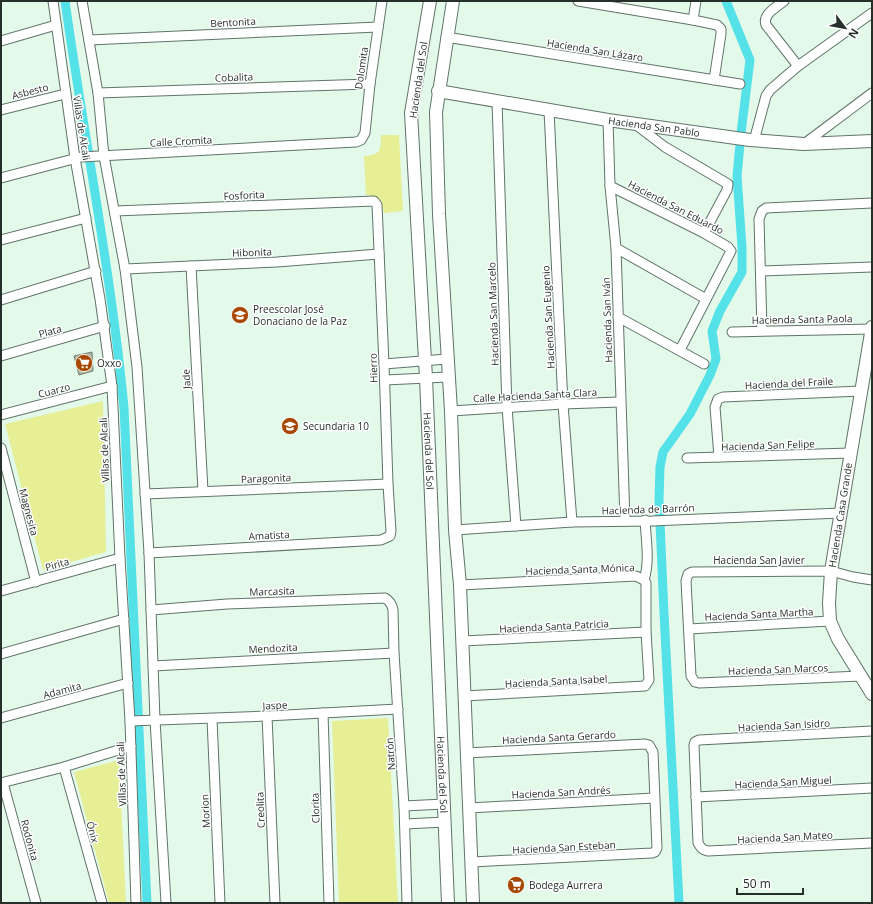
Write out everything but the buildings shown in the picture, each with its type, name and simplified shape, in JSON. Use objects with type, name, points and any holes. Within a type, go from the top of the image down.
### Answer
[{"type":"street","name":"Villas de Alcali","points":[[53,1],[65,94],[78,158],[86,218],[105,326],[112,386],[120,558],[132,721],[131,746],[136,903]]},
{"type":"street","name":"Villas de Alcali","points":[[82,1],[98,93],[102,156],[115,211],[125,269],[137,368],[149,553],[154,720],[166,903]]},
{"type":"street","name":"Dolomita","points":[[363,138],[365,133],[370,84],[382,1]]},
{"type":"street","name":"Hacienda del Sol","points":[[430,1],[411,113],[426,378],[448,903]]},
{"type":"street","points":[[453,1],[446,37],[436,112],[439,214],[451,411],[455,530],[460,585],[473,903]]},
{"type":"street","points":[[578,1],[717,25],[721,28],[714,80]]},
{"type":"street","points":[[693,20],[696,1]]},
{"type":"street","points":[[784,1],[766,17],[765,21],[766,25],[798,66]]},
{"type":"street","points":[[752,140],[766,96],[770,90],[798,66],[872,13]]},
{"type":"street","points":[[1,41],[56,25]]},
{"type":"street","name":"Bentonita","points":[[89,40],[378,27]]},
{"type":"street","name":"Hacienda San Lázaro","points":[[446,37],[740,84]]},
{"type":"street","name":"Cobalita","points":[[98,93],[370,84]]},
{"type":"street","name":"Hacienda San Pablo","points":[[438,91],[608,120],[752,140],[804,144],[872,141]]},
{"type":"street","points":[[804,144],[872,93]]},
{"type":"street","name":"Asbesto","points":[[1,110],[65,94]]},
{"type":"street","name":"Hacienda San Marcelo","points":[[497,101],[507,408],[516,526]]},
{"type":"street","name":"Hacienda San Eugenio","points":[[550,110],[563,404],[572,522]]},
{"type":"street","name":"Hacienda San Iván","points":[[608,120],[610,186],[616,248],[624,521]]},
{"type":"street","points":[[634,124],[665,147],[728,184],[727,190],[704,233]]},
{"type":"street","name":"Calle Cromita","points":[[1,178],[78,158],[356,142],[363,138]]},
{"type":"street","name":"Hacienda San Eduardo","points":[[610,186],[728,246],[731,251],[706,300]]},
{"type":"street","name":"Fosforita","points":[[115,211],[374,201]]},
{"type":"street","name":"Hierro","points":[[374,201],[377,205],[390,536]]},
{"type":"street","points":[[762,330],[759,219],[762,211],[766,208],[872,203]]},
{"type":"street","points":[[1,240],[86,218]]},
{"type":"street","points":[[616,248],[706,300],[680,350]]},
{"type":"street","name":"Hibonita","points":[[125,269],[277,262],[379,254]]},
{"type":"street","name":"Jade","points":[[191,266],[202,491]]},
{"type":"street","points":[[761,271],[872,267]]},
{"type":"street","points":[[1,300],[96,271]]},
{"type":"street","points":[[618,317],[704,364]]},
{"type":"street","name":"Plata","points":[[1,356],[105,326]]},
{"type":"street","name":"Hacienda Santa Paola","points":[[732,332],[872,328]]},
{"type":"street","name":"Hacienda Casa Grande","points":[[872,328],[831,571],[829,603],[830,621],[838,639],[872,694]]},
{"type":"street","points":[[384,364],[447,359]]},
{"type":"street","points":[[385,380],[448,377]]},
{"type":"street","name":"Cuarzo","points":[[1,416],[112,386]]},
{"type":"street","name":"Hacienda del Fraile","points":[[719,457],[715,407],[718,399],[723,397],[861,391]]},
{"type":"street","name":"Calle Hacienda Santa Clara","points":[[451,411],[620,402]]},
{"type":"street","name":"Magnesita","points":[[1,448],[36,582]]},
{"type":"street","name":"Hacienda San Felipe","points":[[688,458],[850,454]]},
{"type":"street","name":"Paragonita","points":[[145,494],[388,484]]},
{"type":"street","name":"Hacienda de Barrón","points":[[455,530],[572,522],[841,513]]},
{"type":"street","points":[[644,580],[647,563],[648,520]]},
{"type":"street","name":"Amatista","points":[[149,553],[382,540],[390,536]]},
{"type":"street","name":"Pirita","points":[[1,591],[120,558]]},
{"type":"street","name":"Hacienda San Javier","points":[[689,629],[686,581],[688,574],[692,572],[831,571],[872,580]]},
{"type":"street","name":"Hacienda Santa Mónica","points":[[460,585],[636,576],[644,580],[646,583],[648,684]]},
{"type":"street","name":"Marcasita","points":[[151,610],[227,604],[385,598],[392,604]]},
{"type":"street","name":"Natrón","points":[[392,604],[405,824],[407,903]]},
{"type":"street","points":[[1,654],[124,619]]},
{"type":"street","name":"Hacienda Santa Martha","points":[[689,629],[830,621]]},
{"type":"street","name":"Hacienda San Marcos","points":[[689,629],[691,676],[695,682],[861,676]]},
{"type":"street","name":"Hacienda Santa Patricia","points":[[462,641],[646,632]]},
{"type":"street","name":"Mendozita","points":[[153,666],[394,653]]},
{"type":"street","name":"Adamita","points":[[1,718],[128,683]]},
{"type":"street","name":"Hacienda Santa Isabel","points":[[464,696],[640,688],[648,684]]},
{"type":"street","name":"Jaspe","points":[[132,721],[398,709]]},
{"type":"street","name":"Clorita","points":[[323,713],[329,903]]},
{"type":"street","name":"Creolita","points":[[267,716],[275,903]]},
{"type":"street","name":"Morion","points":[[212,718],[220,903]]},
{"type":"street","name":"Hacienda San Isidro","points":[[696,797],[694,745],[697,741],[872,731]]},
{"type":"street","name":"Hacienda Santa Gerardo","points":[[466,754],[645,744],[652,748],[653,752],[654,798]]},
{"type":"street","points":[[2,783],[64,767],[131,746]]},
{"type":"street","name":"Ónix","points":[[64,767],[102,903]]},
{"type":"street","name":"Rodonita","points":[[2,783],[36,903]]},
{"type":"street","name":"Hacienda San Miguel","points":[[696,797],[872,788]]},
{"type":"street","name":"Hacienda San Mateo","points":[[696,797],[698,843],[700,848],[708,851],[872,843]]},
{"type":"street","name":"Hacienda San Andrés","points":[[469,808],[654,798]]},
{"type":"street","name":"Hacienda San Esteban","points":[[472,862],[652,854],[656,851],[654,798]]},
{"type":"street","points":[[404,806],[444,804]]},
{"type":"street","points":[[405,824],[445,822]]},
{"type":"green space","points":[[381,135],[399,135],[403,211],[384,213],[382,206],[376,198],[366,195],[364,156],[373,155],[378,151],[381,145]]},
{"type":"green space","points":[[103,401],[106,552],[43,570],[5,424]]},
{"type":"green space","points":[[388,718],[398,903],[339,903],[332,721]]},
{"type":"green space","points":[[119,760],[126,903],[109,903],[74,772]]},
{"type":"waterway","points":[[65,1],[105,255],[119,357],[124,408],[147,903]]},
{"type":"waterway","points":[[679,903],[659,500],[660,467],[663,452],[690,414],[710,375],[716,359],[712,331],[720,311],[742,272],[742,247],[737,176],[750,60],[726,1]]},
{"type":"place","name":"Preescolar José Donaciano de la Paz","points":[[240,315]]},
{"type":"place","name":"Oxxo","points":[[84,363]]},
{"type":"place","name":"Secundaria 10","points":[[290,426]]},
{"type":"place","name":"Bodega Aurrera","points":[[516,885]]}]
